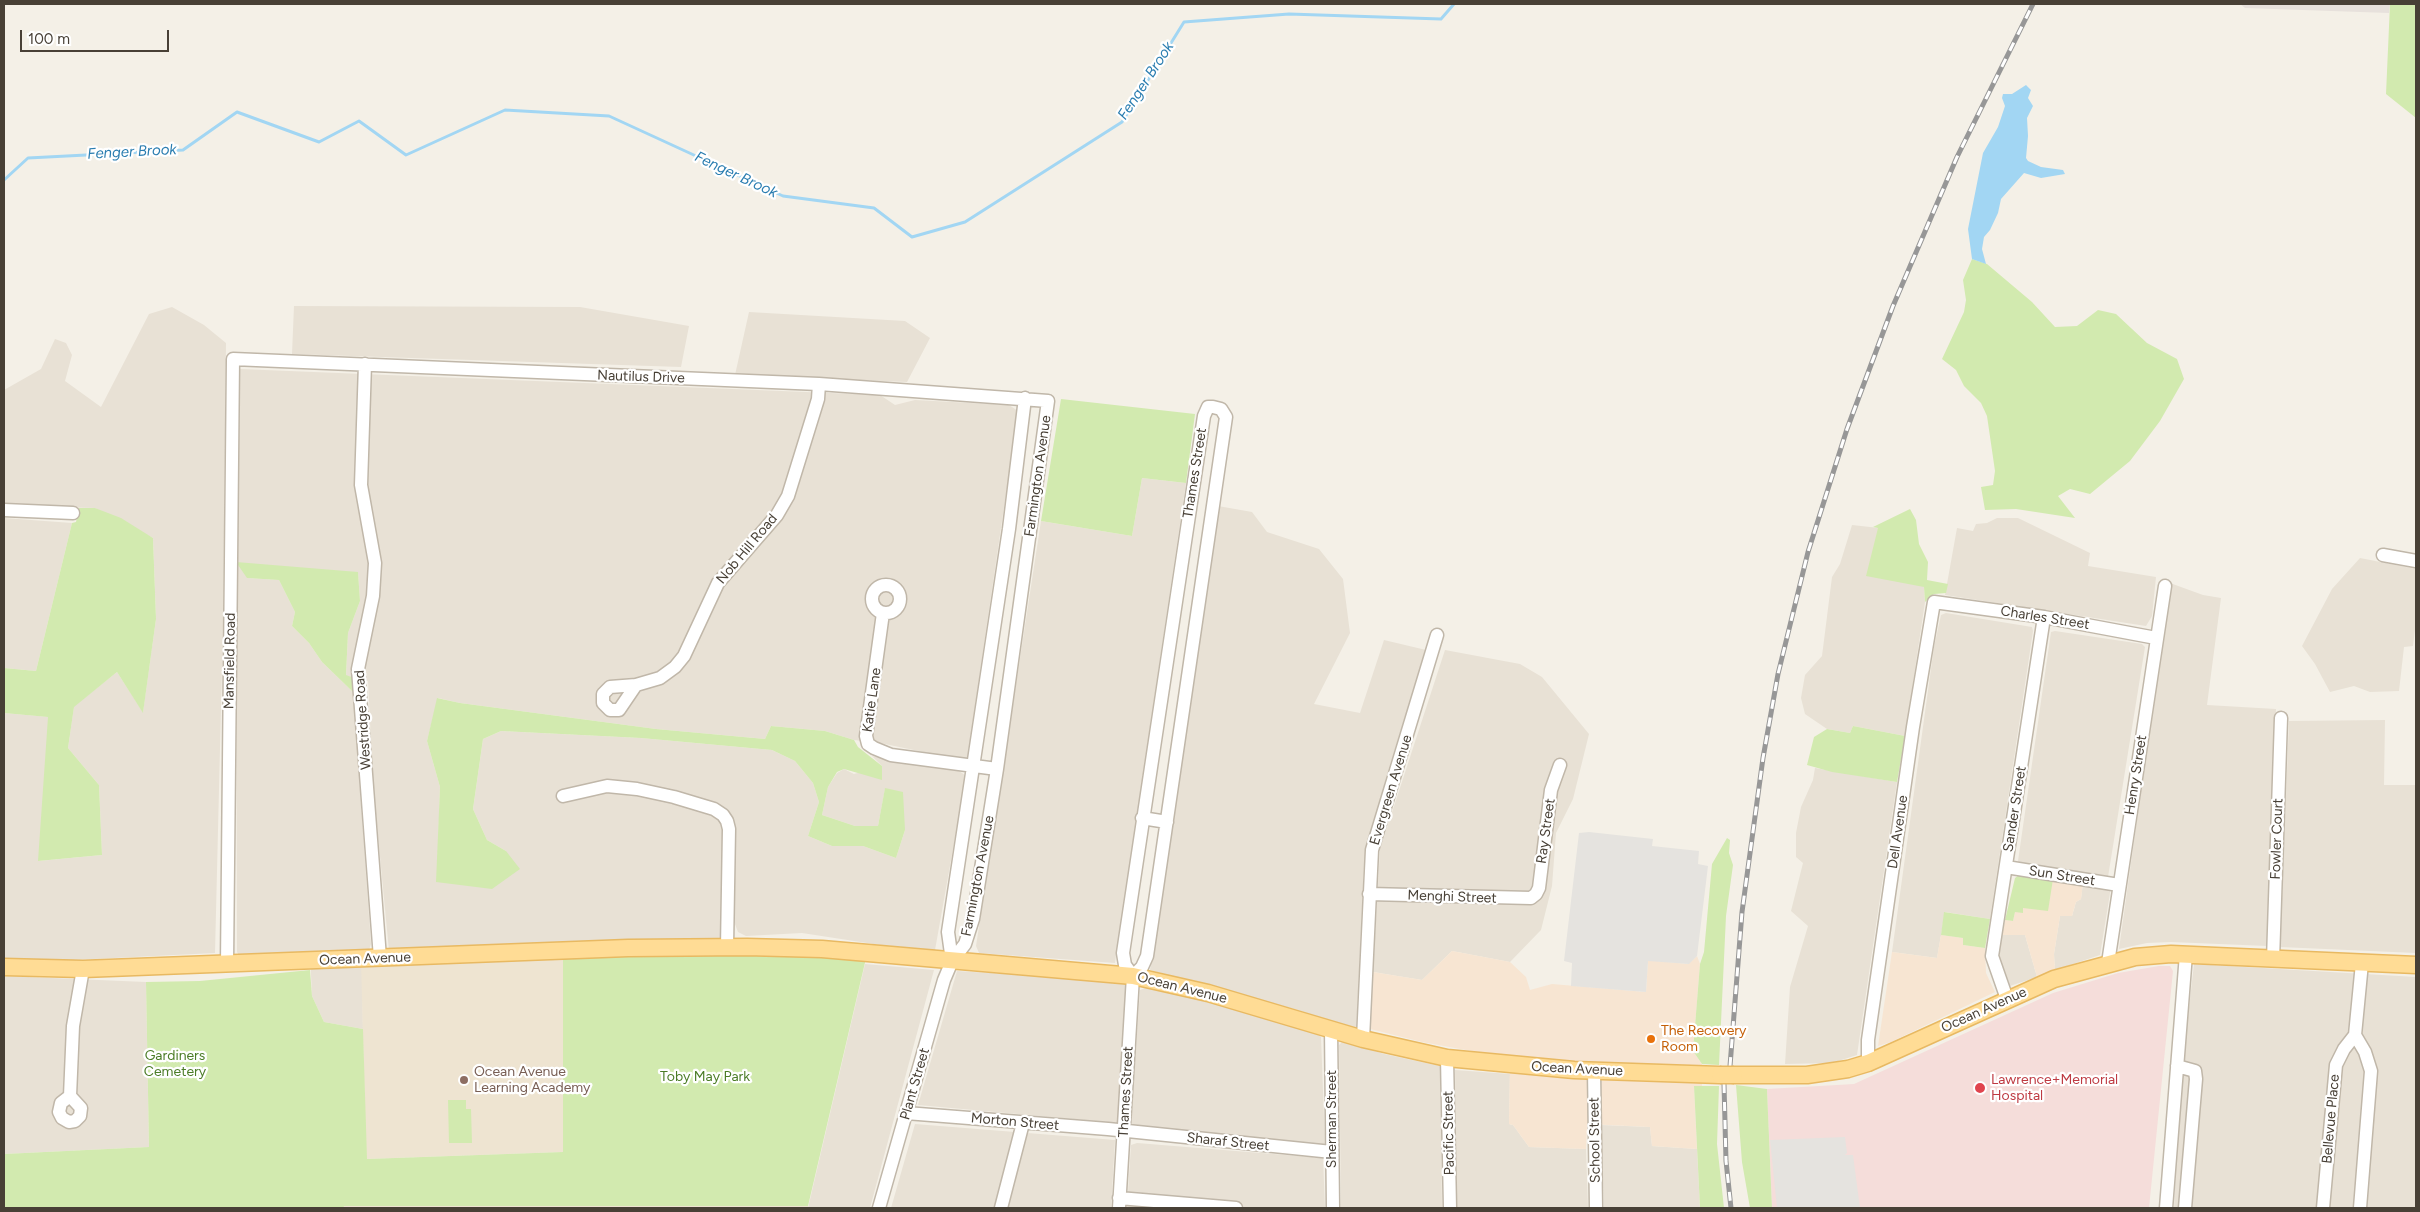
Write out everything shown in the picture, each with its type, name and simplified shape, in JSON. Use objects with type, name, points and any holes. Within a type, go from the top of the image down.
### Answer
[{"type":"main road","name":"Ocean Avenue","points":[[4,967],[82,969],[628,948],[727,947],[814,949],[1133,976],[1191,989],[1363,1039],[1447,1058],[1494,1064],[1594,1071],[1727,1075],[1825,1073],[1868,1063],[2054,979],[2108,963],[2156,954],[2416,965]]},
{"type":"street","name":"Nautilus Drive","points":[[233,359],[819,384],[1048,401]]},
{"type":"street","name":"Mansfield Road","points":[[227,964],[233,359]]},
{"type":"street","name":"Westridge Road","points":[[365,364],[361,485],[375,563],[373,596],[358,669],[380,958]]},
{"type":"street","name":"Nob Hill Road","points":[[636,685],[660,678],[676,668],[684,656],[718,582],[777,515],[788,496],[818,400],[819,384]]},
{"type":"street","name":"Farmington Avenue","points":[[952,961],[948,932],[971,766],[1009,529],[1025,398]]},
{"type":"street","name":"Farmington Avenue","points":[[952,961],[966,944],[973,919],[997,769],[1048,401]]},
{"type":"street","name":"Thames Street","points":[[1119,1203],[1133,976],[1125,965],[1124,953],[1142,818],[1204,416],[1208,408],[1213,407],[1221,409],[1226,417],[1147,956],[1142,967],[1133,976]]},
{"type":"street","points":[[4,510],[72,513]]},
{"type":"street","points":[[2383,555],[2416,561]]},
{"type":"street","name":"Henry Street","points":[[2108,963],[2165,586]]},
{"type":"street","points":[[1175,602],[1197,605]]},
{"type":"street","name":"Charles Street","points":[[1934,602],[2044,617],[2156,638]]},
{"type":"street","name":"Dell Avenue","points":[[1868,1063],[1869,1030],[1913,727],[1934,602]]},
{"type":"street","name":"Katie Lane","points":[[883,613],[866,736],[868,744],[891,754],[997,769]]},
{"type":"street","name":"Sander Street","points":[[2007,999],[1992,956],[2044,617]]},
{"type":"street","name":"Evergreen Avenue","points":[[1363,1039],[1372,850],[1437,635]]},
{"type":"street","name":"Fowler Court","points":[[2273,960],[2281,718]]},
{"type":"street","name":"Ray Street","points":[[1534,896],[1538,888],[1551,790],[1560,765]]},
{"type":"street","points":[[563,796],[607,786],[637,789],[674,797],[714,810],[723,815],[729,829],[727,947]]},
{"type":"street","points":[[1142,818],[1166,822]]},
{"type":"street","name":"Sun Street","points":[[2006,867],[2119,885]]},
{"type":"street","name":"Menghi Street","points":[[1369,894],[1521,899],[1534,896]]},
{"type":"street","points":[[2166,1208],[2186,954]]},
{"type":"street","name":"Plant Street","points":[[879,1208],[944,980],[952,961]]},
{"type":"street","name":"Bellevue Place","points":[[2323,1208],[2336,1065],[2344,1049],[2355,1035],[2362,963]]},
{"type":"street","points":[[70,1096],[73,1026],[82,969]]},
{"type":"street","name":"Sherman Street","points":[[1332,1029],[1333,1208]]},
{"type":"street","points":[[2355,1035],[2365,1052],[2371,1071],[2360,1208]]},
{"type":"street","name":"Pacific Street","points":[[1447,1058],[1450,1208]]},
{"type":"street","points":[[2177,1066],[2195,1071],[2196,1079],[2185,1208]]},
{"type":"street","name":"School Street","points":[[1594,1071],[1596,1208]]},
{"type":"street","name":"Morton Street","points":[[906,1113],[1124,1132]]},
{"type":"street","points":[[1001,1208],[1023,1122]]},
{"type":"street","name":"Sharaf Street","points":[[1124,1132],[1332,1152]]},
{"type":"street","points":[[1119,1203],[1236,1208]]},
{"type":"shaded area","points":[[2240,4],[2390,4],[2389,13],[2245,8]]},
{"type":"shaded area","points":[[294,306],[580,307],[689,326],[681,367],[292,354]]},
{"type":"shaded area","points":[[172,307],[204,325],[226,343],[223,626],[215,953],[33,962],[4,958],[4,713],[49,717],[39,861],[102,855],[99,785],[68,748],[74,706],[117,672],[143,712],[156,619],[153,538],[95,508],[4,506],[4,390],[41,369],[55,339],[66,343],[72,355],[65,381],[101,407],[149,314]]},
{"type":"shaded area","points":[[749,312],[905,321],[930,338],[907,382],[735,375]]},
{"type":"shaded area","points":[[240,369],[880,395],[895,405],[915,400],[1009,405],[1018,411],[967,761],[880,743],[854,740],[825,731],[771,726],[765,739],[656,729],[460,703],[438,698],[427,741],[440,787],[437,882],[506,851],[487,840],[473,809],[483,739],[501,731],[641,738],[772,750],[795,761],[813,783],[819,802],[808,836],[832,846],[863,846],[896,858],[905,830],[885,789],[878,826],[855,826],[822,815],[828,787],[837,773],[844,769],[854,774],[882,766],[872,756],[909,764],[958,770],[966,776],[935,950],[880,945],[802,933],[746,936],[738,932],[733,919],[735,887],[722,887],[721,938],[389,951],[373,783],[368,681],[346,676],[348,633],[360,601],[358,573],[247,578],[279,580],[295,612],[292,626],[309,643],[322,662],[353,692],[371,944],[369,950],[362,951],[363,1029],[324,1022],[312,996],[310,953],[240,957],[237,952],[236,562]]},
{"type":"shaded area","points":[[1142,478],[1186,483],[1115,963],[979,953],[976,946],[1041,521],[1132,536]]},
{"type":"shaded area","points":[[1218,506],[1252,512],[1267,532],[1319,549],[1343,579],[1350,633],[1314,704],[1360,713],[1384,640],[1426,650],[1387,774],[1364,864],[1356,1033],[1298,1010],[1150,970]]},
{"type":"shaded area","points":[[4,518],[72,523],[36,671],[4,668]]},
{"type":"shaded area","points":[[1997,518],[2018,518],[2090,553],[2088,566],[2156,577],[2152,616],[2146,626],[1945,595],[1957,528],[1973,531],[1976,524],[1987,523]]},
{"type":"shaded area","points":[[1852,525],[1879,528],[1924,587],[1925,602],[1905,736],[1853,726],[1850,733],[1827,729],[1805,714],[1801,698],[1805,675],[1822,656],[1832,577],[1840,564]]},
{"type":"shaded area","points":[[2360,558],[2416,569],[2416,621],[2413,646],[2404,647],[2399,691],[2370,692],[2354,686],[2330,692],[2315,664],[2302,646],[2332,589]]},
{"type":"shaded area","points":[[2170,583],[2203,595],[2221,598],[2207,705],[2276,709],[2267,946],[2171,942],[2147,943],[2119,949]]},
{"type":"shaded area","points":[[1946,613],[2032,627],[2033,631],[1990,919],[1945,912],[1937,958],[1892,952],[1934,647],[1941,615]]},
{"type":"shaded area","points":[[2055,631],[2142,644],[2145,647],[2108,877],[2020,866],[2018,861],[2051,632]]},
{"type":"shaded area","points":[[1445,650],[1520,664],[1542,677],[1589,734],[1573,799],[1556,833],[1552,886],[1541,930],[1510,962],[1452,951],[1422,980],[1373,972],[1380,849]]},
{"type":"shaded area","points":[[2385,720],[2384,785],[2416,785],[2416,953],[2280,947],[2289,721]]},
{"type":"shaded area","points":[[1815,768],[1897,782],[1857,1055],[1832,1063],[1785,1064],[1790,987],[1808,926],[1791,911],[1803,863],[1796,857],[1796,833],[1801,807],[1813,780]]},
{"type":"shaded area","points":[[1589,832],[1653,839],[1652,846],[1699,851],[1698,864],[1708,866],[1697,956],[1689,964],[1648,961],[1646,992],[1571,986],[1572,963],[1564,961],[1579,833]]},
{"type":"shaded area","points":[[2053,879],[2083,883],[2081,899],[2076,902],[2072,916],[2060,916],[2054,954],[2055,970],[2037,977],[2025,935],[2002,935],[2005,920],[2013,921],[2015,912],[2023,908]]},
{"type":"shaded area","points":[[2083,883],[2111,887],[2100,955],[2055,970],[2054,954],[2060,916],[2072,916],[2076,902],[2081,899]]},
{"type":"shaded area","points":[[1941,935],[1964,938],[1963,945],[1985,948],[1986,973],[1995,992],[1891,1042],[1878,1046],[1892,952],[1937,958]]},
{"type":"shaded area","points":[[2002,935],[2025,935],[2037,977],[2010,986],[1999,957]]},
{"type":"shaded area","name":"Ocean Avenue Learning Academy","points":[[563,951],[563,1152],[366,1159],[361,959]]},
{"type":"shaded area","points":[[1452,951],[1510,962],[1526,977],[1530,990],[1552,984],[1646,992],[1648,960],[1688,964],[1697,956],[1700,964],[1693,1051],[1702,1064],[1702,1086],[1694,1086],[1697,1149],[1652,1146],[1650,1127],[1587,1124],[1586,1149],[1529,1147],[1513,1125],[1509,1124],[1510,1058],[1422,1042],[1370,1029],[1373,972],[1422,980]]},
{"type":"shaded area","points":[[865,964],[934,970],[870,1208],[808,1208]]},
{"type":"shaded area","points":[[2194,964],[2416,977],[2416,1208],[2174,1208],[2180,1087]]},
{"type":"shaded area","name":"Lawrence+Memorial Hospital","points":[[2170,966],[2173,971],[2149,1208],[1772,1208],[1767,1089],[1854,1084],[2053,993],[2118,973]]},
{"type":"shaded area","points":[[957,971],[1123,981],[1126,986],[1118,1123],[918,1105]]},
{"type":"shaded area","points":[[4,976],[146,982],[149,1147],[4,1154]]},
{"type":"shaded area","points":[[1145,988],[1170,991],[1315,1032],[1321,1037],[1325,1145],[1135,1126],[1131,1123],[1140,990]]},
{"type":"shaded area","points":[[1343,1041],[1384,1054],[1440,1066],[1442,1208],[1341,1208],[1339,1045]]},
{"type":"shaded area","points":[[1455,1070],[1510,1074],[1509,1124],[1513,1125],[1529,1147],[1586,1149],[1588,1208],[1457,1208]]},
{"type":"shaded area","points":[[915,1124],[1115,1140],[1111,1208],[891,1208]]},
{"type":"shaded area","points":[[1601,1125],[1650,1127],[1652,1146],[1697,1149],[1700,1208],[1604,1208]]},
{"type":"shaded area","points":[[1845,1137],[1847,1153],[1845,1155],[1853,1155],[1860,1208],[1777,1208],[1770,1140]]},
{"type":"shaded area","points":[[1137,1143],[1323,1158],[1325,1208],[1127,1208],[1131,1145]]},
{"type":"shaded area","points":[[267,1205],[808,1206],[808,1208],[267,1208]]},
{"type":"green space","points":[[2390,4],[2416,4],[2416,118],[2386,94]]},
{"type":"green space","points":[[1972,259],[1987,264],[2032,302],[2055,327],[2077,326],[2098,310],[2116,314],[2147,343],[2177,359],[2184,379],[2160,421],[2130,461],[2090,494],[2070,489],[2058,496],[2075,518],[2016,509],[1985,510],[1981,487],[1993,485],[1995,471],[1987,416],[1981,403],[1964,386],[1956,370],[1942,359],[1964,312],[1966,300],[1963,280]]},
{"type":"green space","points":[[1061,399],[1195,414],[1186,483],[1142,478],[1132,536],[1041,521]]},
{"type":"green space","points":[[79,508],[95,508],[121,518],[153,538],[156,619],[143,713],[117,672],[74,707],[68,748],[99,785],[102,855],[38,861],[48,717],[4,713],[4,668],[36,671],[72,523],[76,522]]},
{"type":"green space","points":[[1910,509],[1916,520],[1919,544],[1928,562],[1927,580],[1948,584],[1946,593],[1934,594],[1925,602],[1924,587],[1866,576],[1878,528],[1873,527]]},
{"type":"green space","points":[[236,562],[358,572],[360,601],[348,633],[346,675],[354,678],[353,692],[322,662],[309,643],[292,626],[295,612],[279,580],[247,578]]},
{"type":"green space","points":[[437,698],[460,703],[656,729],[765,739],[771,726],[825,731],[854,740],[858,747],[882,766],[882,780],[844,769],[837,772],[828,787],[822,815],[855,826],[878,826],[885,788],[903,792],[905,830],[896,858],[863,846],[832,846],[808,836],[819,802],[813,783],[795,761],[772,750],[641,738],[501,731],[483,739],[473,809],[487,840],[506,851],[520,869],[492,889],[436,882],[440,787],[427,741]]},
{"type":"green space","points":[[1853,726],[1905,736],[1897,782],[1832,772],[1807,765],[1814,737],[1827,729],[1850,733]]},
{"type":"green space","points":[[1727,838],[1730,840],[1729,853],[1733,865],[1726,916],[1719,1065],[1702,1064],[1693,1051],[1700,964],[1704,952],[1712,864]]},
{"type":"green space","points":[[2019,875],[2053,879],[2048,911],[2023,908],[2023,913],[2015,912],[2013,921],[2005,920],[2015,878]]},
{"type":"green space","points":[[1944,912],[1990,919],[1985,948],[1963,945],[1963,938],[1941,935]]},
{"type":"green space","points":[[563,951],[867,954],[808,1206],[4,1208],[4,1154],[149,1147],[146,982],[200,981],[310,970],[312,996],[324,1022],[363,1029],[367,1159],[563,1152]]},
{"type":"green space","points":[[1736,1085],[1767,1089],[1772,1208],[1750,1208],[1742,1162]]},
{"type":"green space","points":[[1694,1086],[1719,1086],[1717,1144],[1724,1208],[1700,1208]]},
{"type":"green space","points":[[448,1100],[466,1100],[466,1109],[471,1109],[472,1143],[449,1143]]},
{"type":"water","points":[[2026,85],[2031,90],[2028,98],[2033,106],[2027,118],[2026,158],[2028,161],[2041,167],[2063,170],[2065,174],[2041,178],[2024,173],[2001,199],[1998,213],[1990,230],[1984,237],[1982,249],[1986,264],[1972,259],[1968,229],[1983,153],[1998,127],[2005,106],[2002,98],[2003,94],[2012,94]]},
{"type":"waterway","name":"Fenger Brook","points":[[4,180],[28,158],[183,150],[237,112],[319,142],[359,121],[406,155],[505,110],[609,116],[783,196],[874,208],[912,237],[965,222],[1122,122],[1184,22],[1289,14],[1441,19],[1454,4]]},
{"type":"railway","points":[[1730,1066],[1742,912],[1763,758],[1778,674],[1808,552],[1847,429],[1893,306],[1957,157],[2033,4]]},
{"type":"railway","points":[[1724,1084],[1726,1161],[1731,1208]]},
{"type":"place","name":"The Recovery Room","points":[[1651,1039]]},
{"type":"place","name":"Ocean Avenue Learning Academy","points":[[464,1080]]},
{"type":"place","name":"Lawrence+Memorial Hospital","points":[[1980,1088]]},
{"type":"park label","name":"Gardiners Cemetery","points":[[175,1064]]},
{"type":"park label","name":"Toby May Park","points":[[705,1077]]}]
